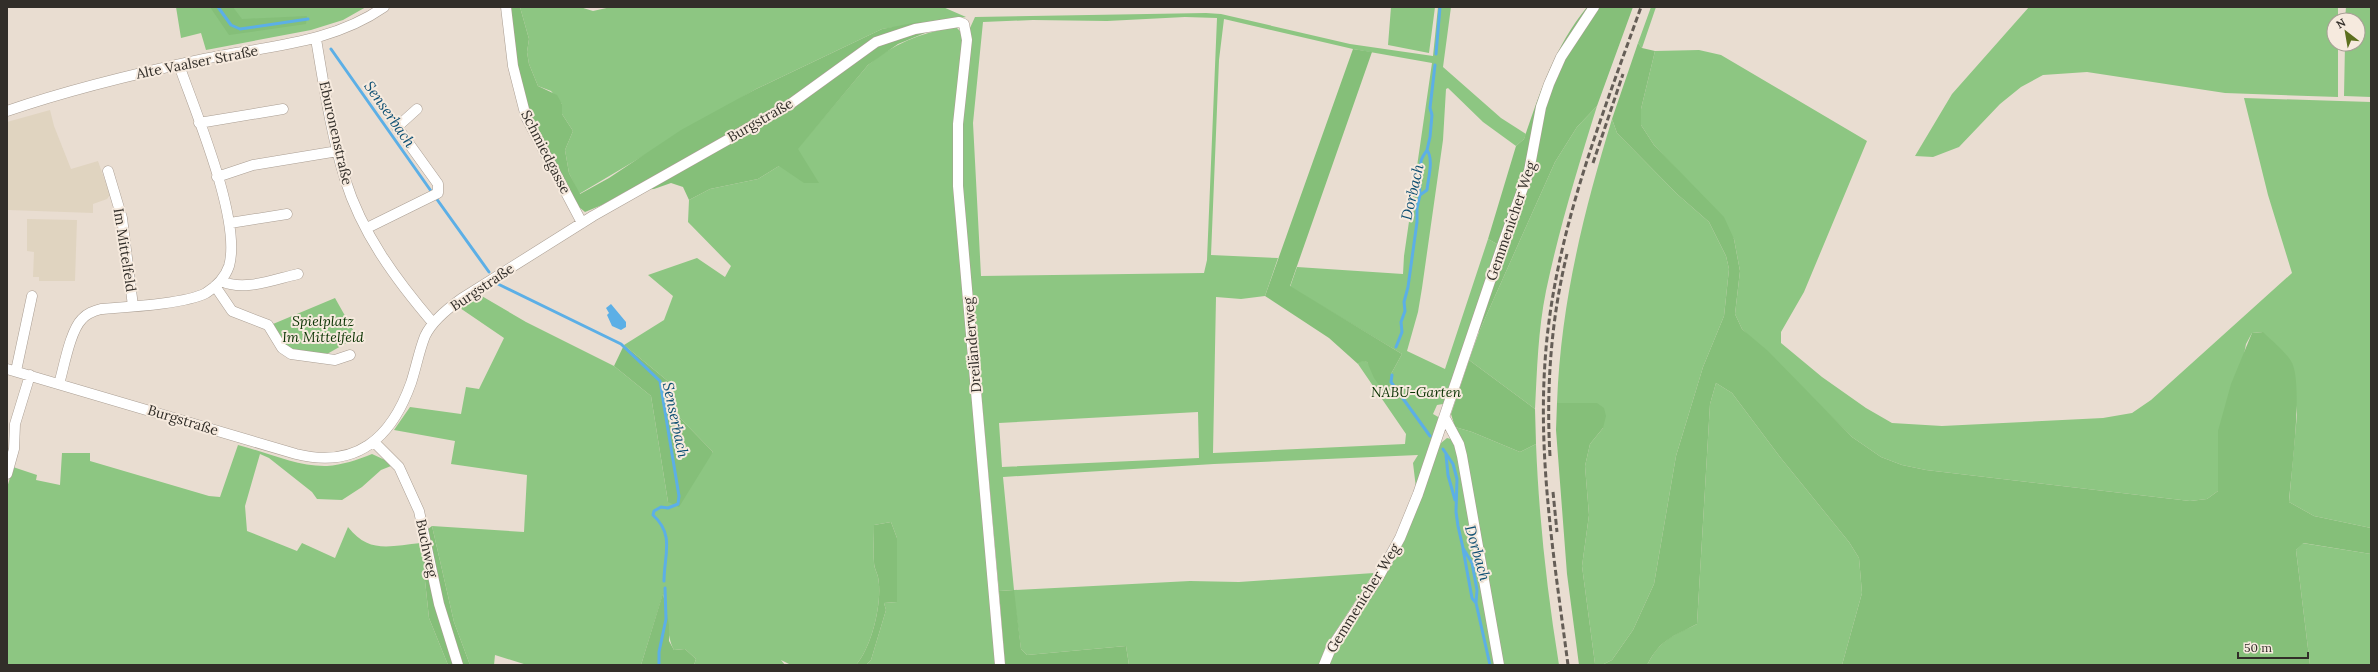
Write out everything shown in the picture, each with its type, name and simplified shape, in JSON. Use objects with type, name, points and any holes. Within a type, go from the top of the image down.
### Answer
[{"type":"street","name":"Alte Vaalser Straße","points":[[7,111],[128,76],[179,64],[316,39],[355,24],[384,7]]},
{"type":"street","name":"Schmiedgasse","points":[[506,7],[513,66],[526,117],[582,223]]},
{"type":"street","name":"Gemmenicher Weg","points":[[1324,665],[1331,648],[1378,578],[1400,538],[1445,418],[1502,246],[1529,171],[1541,106],[1549,84],[1561,57],[1594,7]]},
{"type":"street","name":"Burgstraße","points":[[32,296],[12,370],[308,457],[331,459],[349,455],[374,442],[389,426],[401,408],[425,336],[434,323],[461,299],[582,223],[789,105],[876,42],[915,29],[953,22],[964,24]]},
{"type":"street","name":"Dreiländerweg","points":[[964,24],[967,40],[958,124],[958,186],[1000,665]]},
{"type":"street","name":"Eburonenstraße","points":[[316,39],[338,151],[346,180],[367,228],[393,273],[434,323]]},
{"type":"street","points":[[179,64],[217,177],[230,224],[232,243],[229,266],[218,284]]},
{"type":"street","points":[[199,123],[283,109]]},
{"type":"street","points":[[367,228],[438,192],[438,184],[397,127],[418,109]]},
{"type":"street","points":[[217,177],[253,165],[338,151]]},
{"type":"street","name":"Im Mittelfeld","points":[[108,171],[122,218],[133,306]]},
{"type":"street","points":[[230,224],[287,214]]},
{"type":"street","points":[[218,284],[242,286],[298,274]]},
{"type":"street","points":[[218,284],[232,311],[268,325],[282,348],[291,354],[335,360],[350,355]]},
{"type":"street","name":"Im Mittelfeld","points":[[59,384],[74,332],[81,319],[93,311],[191,298],[218,284]]},
{"type":"street","points":[[7,474],[14,450],[15,424],[30,375]]},
{"type":"street","points":[[1445,418],[1459,444],[1462,456],[1499,665]]},
{"type":"street","name":"Buchweg","points":[[374,442],[399,467],[419,511],[439,604],[458,665]]},
{"type":"shaded area","points":[[50,110],[54,126],[71,169],[98,161],[110,195],[107,199],[93,204],[93,213],[8,210],[7,122]]},
{"type":"shaded area","points":[[27,219],[77,220],[75,281],[39,281],[39,277],[33,277],[34,252],[27,251]]},
{"type":"green space","points":[[176,7],[366,7],[343,20],[311,30],[206,50],[201,33],[181,38]]},
{"type":"green space","points":[[210,7],[233,7],[242,19],[307,16],[306,24],[229,35]]},
{"type":"green space","points":[[510,7],[520,7],[529,39],[527,52],[529,64],[538,86],[557,95],[562,104],[562,114],[573,131],[565,150],[569,173],[580,194],[609,178],[681,130],[756,89],[882,29],[918,22],[924,23],[930,31],[898,44],[868,65],[798,149],[819,183],[804,183],[779,166],[758,179],[710,189],[689,200],[683,187],[671,183],[654,189],[627,191],[602,205],[585,212],[579,207],[555,166],[534,124],[525,96],[518,66]]},
{"type":"green space","points":[[520,7],[580,7],[593,11],[611,7],[943,7],[966,17],[882,29],[756,89],[579,194],[569,173],[565,150],[573,131],[562,114],[562,104],[551,91],[538,86],[529,64],[527,52],[529,39]]},
{"type":"green space","points":[[1391,7],[1435,7],[1429,53],[1388,45]]},
{"type":"green space","name":"NABU-Garten","points":[[1438,7],[1451,7],[1443,67],[1501,118],[1526,134],[1524,139],[1516,146],[1483,122],[1448,88],[1446,89],[1443,140],[1422,288],[1418,312],[1407,351],[1445,369],[1488,239],[1497,244],[1462,357],[1443,404],[1437,405],[1433,414],[1440,418],[1416,488],[1413,463],[1418,455],[1214,464],[1003,477],[1014,590],[1190,581],[1239,582],[1374,573],[1326,646],[1319,665],[1129,665],[1126,646],[1027,655],[1021,649],[1013,590],[999,591],[962,179],[962,125],[970,28],[975,17],[1221,14],[1350,44],[1433,56]],"holes":[[[1185,17],[1217,18],[1207,260],[1204,273],[981,276],[973,123],[983,22],[1033,20],[1107,21]],[[1224,19],[1353,49],[1432,63],[1404,256],[1403,274],[1297,267],[1290,287],[1402,354],[1391,374],[1369,365],[1367,362],[1362,360],[1358,364],[1406,434],[1405,444],[1213,453],[1216,297],[1241,299],[1265,296],[1278,258],[1211,255],[1219,60]],[[1198,412],[1199,458],[1002,467],[999,423]]]},
{"type":"green space","points":[[1587,7],[1633,7],[1597,106],[1577,127],[1555,162],[1479,332],[1471,329],[1497,244],[1488,239],[1516,146],[1524,139],[1536,104],[1557,54],[1566,37]]},
{"type":"green space","points":[[1651,7],[1656,7],[1642,48],[1638,43]]},
{"type":"green space","points":[[2029,7],[2338,7],[2338,12],[2326,12],[2326,52],[2338,52],[2338,97],[2225,93],[2087,72],[2043,75],[2021,87],[2000,104],[1959,147],[1933,157],[1915,156],[1952,94]]},
{"type":"green space","points":[[2346,7],[2371,7],[2371,97],[2344,96],[2345,52],[2366,52],[2366,12],[2346,12]]},
{"type":"green space","points":[[957,28],[963,34],[956,125],[996,665],[866,665],[871,660],[886,610],[884,603],[897,602],[897,538],[891,522],[874,525],[874,565],[878,577],[879,598],[875,623],[871,636],[862,657],[856,665],[791,665],[781,660],[785,665],[694,665],[696,659],[685,649],[674,650],[671,644],[663,594],[641,665],[527,665],[495,655],[494,665],[470,665],[454,622],[432,526],[524,532],[527,475],[451,464],[455,441],[394,430],[410,407],[461,414],[466,387],[479,389],[504,338],[460,308],[480,295],[526,322],[614,366],[651,396],[668,502],[713,452],[678,416],[669,382],[624,345],[664,320],[673,296],[648,275],[697,258],[725,277],[731,266],[688,222],[689,200],[710,189],[758,179],[787,161],[868,65],[887,51],[907,40]]},
{"type":"green space","points":[[1638,43],[1642,48],[1655,51],[1641,109],[1641,125],[1654,145],[1724,217],[1734,239],[1740,271],[1735,314],[1742,329],[1768,351],[1852,437],[1881,457],[1902,465],[1926,470],[2190,501],[2207,499],[2218,491],[2218,431],[2231,384],[2252,333],[2263,332],[2288,357],[2295,372],[2297,407],[2296,429],[2289,502],[2314,516],[2371,528],[2371,554],[2303,543],[2296,550],[2310,665],[1842,665],[1862,593],[1859,558],[1849,542],[1780,457],[1732,393],[1716,383],[1710,404],[1697,624],[1662,644],[1647,665],[1602,665],[1612,660],[1633,630],[1654,584],[1676,456],[1703,367],[1724,316],[1729,269],[1726,256],[1709,222],[1677,194],[1617,133],[1612,119]]},
{"type":"green space","points":[[1353,49],[1372,52],[1290,286],[1402,354],[1391,374],[1387,396],[1374,378],[1367,362],[1362,361],[1358,364],[1329,338],[1265,296]]},
{"type":"green space","points":[[1699,50],[1721,55],[1867,141],[1804,292],[1781,332],[1781,343],[1822,377],[1866,408],[1892,423],[1942,426],[2103,418],[2132,413],[2151,400],[2292,273],[2268,195],[2244,98],[2371,102],[2371,528],[2314,516],[2289,502],[2297,414],[2291,362],[2262,332],[2252,333],[2246,344],[2218,491],[2207,499],[2190,501],[1926,470],[1902,465],[1881,457],[1852,437],[1742,329],[1735,314],[1740,271],[1734,239],[1681,174],[1654,145],[1641,125],[1641,109],[1655,51]]},
{"type":"green space","points":[[1597,106],[1563,221],[1546,291],[1537,365],[1535,409],[1469,360],[1479,332],[1555,162],[1577,127]]},
{"type":"green space","points":[[1612,119],[1617,133],[1677,194],[1709,222],[1726,256],[1729,269],[1724,316],[1703,367],[1676,456],[1654,584],[1633,630],[1612,660],[1602,665],[1595,664],[1582,566],[1589,515],[1585,466],[1590,444],[1603,428],[1557,403],[1563,330],[1575,259],[1583,224]]},
{"type":"green space","name":"Spielplatz Im Mittelfeld","points":[[335,298],[357,337],[327,354],[294,352],[287,348],[273,324]]},
{"type":"green space","points":[[624,345],[669,382],[678,416],[713,452],[679,507],[668,502],[651,396],[614,366]]},
{"type":"green space","points":[[1469,360],[1535,409],[1536,444],[1520,452],[1472,432],[1455,427],[1451,414]]},
{"type":"green space","points":[[1716,383],[1732,393],[1780,457],[1849,542],[1859,558],[1862,593],[1842,665],[1647,665],[1657,649],[1668,639],[1697,624],[1710,404]]},
{"type":"green space","points":[[1557,403],[1597,403],[1604,408],[1606,416],[1603,428],[1590,444],[1585,466],[1589,515],[1582,566],[1595,664],[1598,665],[1579,665],[1567,574],[1556,430]]},
{"type":"green space","points":[[1455,427],[1472,432],[1520,452],[1536,444],[1544,555],[1559,665],[1504,665],[1463,446]]},
{"type":"green space","points":[[1447,438],[1451,439],[1456,444],[1497,665],[1328,665],[1333,651],[1358,614],[1441,443]]},
{"type":"green space","points":[[238,445],[293,462],[316,466],[338,465],[372,454],[385,460],[391,466],[381,470],[362,487],[342,500],[317,499],[312,492],[269,458],[260,454],[245,506],[247,531],[297,551],[302,543],[335,558],[348,527],[356,536],[372,545],[390,546],[421,543],[429,618],[448,665],[7,665],[7,488],[13,467],[37,475],[36,480],[60,485],[62,453],[90,453],[90,461],[209,496],[220,497]]},
{"type":"green space","points":[[891,522],[897,538],[897,602],[884,603],[886,610],[871,660],[866,665],[856,665],[862,657],[871,636],[875,623],[879,598],[878,577],[874,564],[874,525]]},
{"type":"green space","points":[[432,526],[454,622],[470,665],[448,665],[429,618],[421,543],[424,532]]},
{"type":"green space","points":[[2302,543],[2371,554],[2371,665],[2310,665],[2296,550]]},
{"type":"green space","points":[[1014,590],[1021,649],[1027,655],[1126,646],[1129,665],[1005,665],[999,591]]},
{"type":"green space","points":[[663,593],[669,625],[669,641],[674,650],[685,649],[696,659],[694,665],[641,665]]},
{"type":"water","points":[[611,304],[626,322],[626,327],[621,330],[612,326],[607,315],[609,313],[606,308]]},
{"type":"waterway","name":"Senserbach","points":[[218,7],[231,25],[240,29],[308,19]]},
{"type":"waterway","name":"Dorbach","points":[[1436,54],[1440,7]]},
{"type":"waterway","name":"Senserbach","points":[[331,49],[431,191]]},
{"type":"waterway","name":"Dorbach","points":[[1396,347],[1402,332],[1401,322],[1405,311],[1404,302],[1408,287],[1417,222],[1417,208],[1420,195],[1427,190],[1430,164],[1427,150],[1430,137],[1432,115],[1430,108],[1435,65]]},
{"type":"waterway","points":[[1420,195],[1421,161],[1427,150]]},
{"type":"waterway","name":"Senserbach","points":[[436,198],[489,272]]},
{"type":"waterway","name":"Senserbach","points":[[498,284],[621,344],[660,381],[679,496],[678,504],[668,508],[661,507],[654,511],[653,515],[664,530],[666,538],[667,546],[664,581]]},
{"type":"waterway","name":"Dorbach","points":[[1392,375],[1391,382],[1430,436]]},
{"type":"waterway","name":"Dorbach","points":[[1443,449],[1453,464],[1457,479],[1456,512],[1458,526],[1463,548],[1472,563],[1477,590],[1476,603],[1490,665]]},
{"type":"waterway","points":[[1446,455],[1448,475],[1455,500]]},
{"type":"waterway","points":[[1463,549],[1472,598],[1476,603]]},
{"type":"waterway","name":"Senserbach","points":[[659,665],[659,652],[666,619],[665,588]]},
{"type":"railway","points":[[1568,665],[1553,552],[1544,438],[1543,400],[1550,316],[1568,226],[1581,181],[1641,7]]},
{"type":"railway","points":[[1593,163],[1623,74]]},
{"type":"railway","points":[[1550,456],[1549,380],[1551,354],[1557,304],[1567,254]]},
{"type":"railway","points":[[1553,492],[1557,532]]}]
